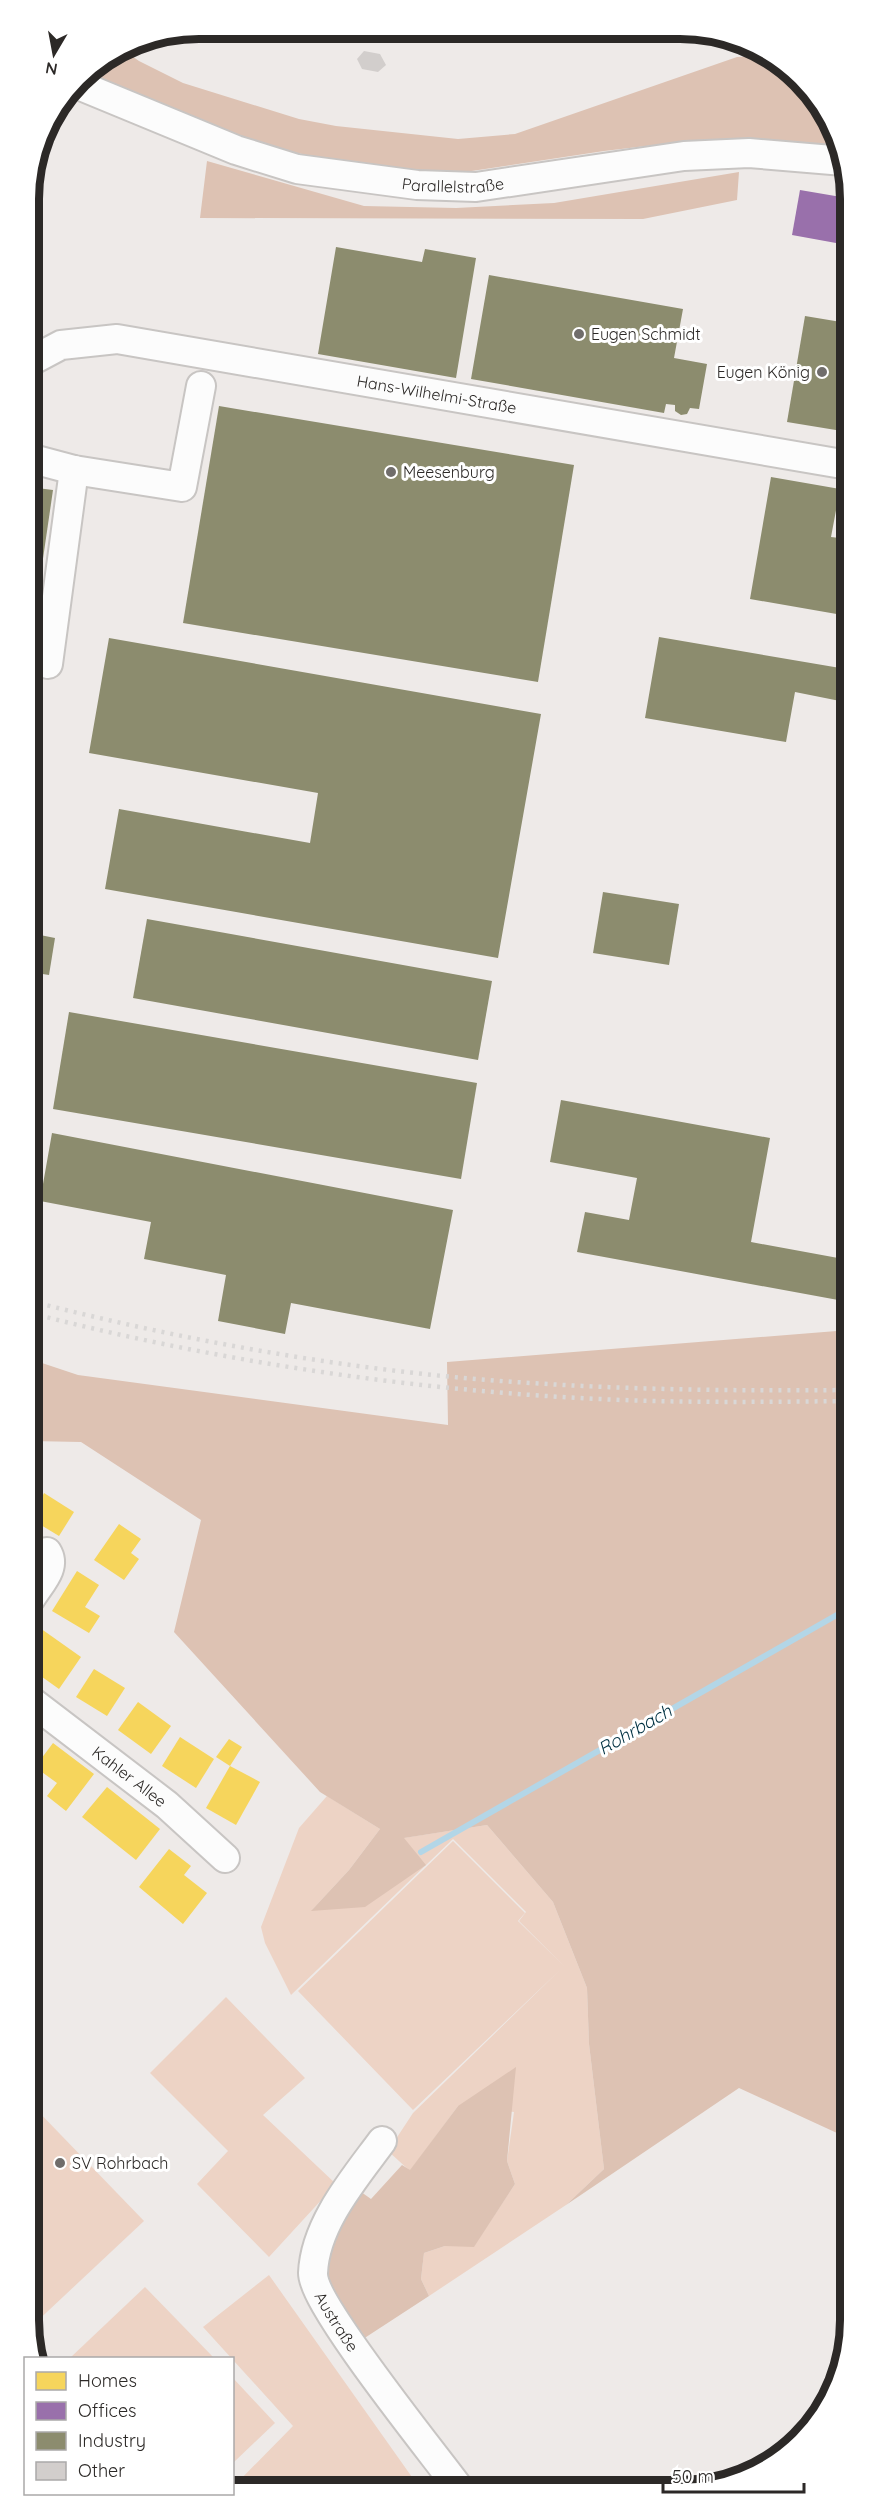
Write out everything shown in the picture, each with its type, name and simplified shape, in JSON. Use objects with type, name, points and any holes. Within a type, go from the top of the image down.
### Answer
[{"type":"street","name":"Parallelstraße","points":[[85,88],[236,150],[297,169],[417,185],[476,187],[684,156],[749,153],[835,159]]},
{"type":"street","name":"Hans-Wilhelmi-Straße","points":[[39,357],[61,345],[117,339],[840,464]]},
{"type":"street","points":[[39,461],[74,470],[182,487],[201,386]]},
{"type":"street","points":[[48,664],[74,470]]},
{"type":"street","points":[[39,1586],[51,1567],[52,1560],[47,1552]]},
{"type":"street","name":"Kahler Allee","points":[[39,1707],[158,1798],[225,1858]]},
{"type":"street","name":"Austraße","points":[[382,2141],[350,2184],[327,2223],[316,2255],[313,2276],[337,2325],[453,2480]]},
{"type":"shaded area","points":[[130,55],[183,83],[299,119],[336,126],[458,139],[515,134],[737,57],[752,56],[777,72],[807,102],[819,119],[832,149],[723,141],[689,141],[465,172],[406,171],[342,163],[257,144],[192,119],[96,77]]},
{"type":"shaded area","points":[[207,161],[364,206],[456,208],[554,203],[739,172],[737,200],[643,219],[200,218]]},
{"type":"shaded area","points":[[840,1331],[840,2134],[739,2088],[566,2205],[604,2169],[589,2044],[587,1988],[553,1902],[487,1825],[404,1838],[426,1865],[365,1907],[311,1911],[349,1870],[380,1829],[320,1792],[174,1632],[201,1520],[81,1442],[39,1441],[39,1362],[78,1375],[448,1425],[447,1362]]},
{"type":"shaded area","points":[[327,1796],[380,1829],[349,1870],[312,1910],[425,1865],[403,1838],[487,1825],[553,1902],[587,1988],[589,2044],[604,2169],[566,2205],[429,2296],[421,2279],[424,2253],[445,2246],[474,2246],[515,2184],[507,2161],[514,2112],[458,2106],[410,2171],[388,2151],[413,2113],[561,1969],[413,2110],[298,1991],[453,1841],[525,1913],[518,1921],[564,1966],[519,1921],[526,1912],[453,1839],[291,1995],[265,1943],[261,1927],[299,1828]]},
{"type":"shaded area","points":[[226,1997],[305,2078],[263,2115],[336,2184],[269,2257],[197,2184],[228,2151],[150,2073]]},
{"type":"shaded area","points":[[516,2067],[507,2161],[515,2184],[474,2247],[445,2246],[424,2253],[421,2279],[429,2296],[360,2341],[329,2300],[324,2250],[357,2189],[371,2199],[402,2165],[410,2170],[458,2106]]},
{"type":"shaded area","name":"SV Rohrbach","points":[[39,2112],[144,2221],[39,2319]]},
{"type":"shaded area","points":[[269,2275],[414,2480],[240,2480],[293,2426],[234,2361],[234,2357],[230,2357],[203,2327]]},
{"type":"shaded area","points":[[145,2287],[213,2357],[71,2357]]},
{"type":"shaded area","points":[[234,2379],[275,2423],[234,2462]]},
{"type":"building: Homes","points":[[44,1493],[74,1512],[59,1536],[39,1524],[39,1503]]},
{"type":"building: Homes","points":[[119,1524],[141,1539],[131,1553],[139,1559],[124,1580],[94,1560]]},
{"type":"building: Homes","points":[[77,1571],[99,1585],[85,1607],[100,1616],[89,1633],[52,1611]]},
{"type":"building: Homes","points":[[39,1629],[81,1657],[59,1689],[39,1675]]},
{"type":"building: Homes","points":[[94,1669],[125,1688],[107,1716],[76,1697]]},
{"type":"building: Homes","points":[[138,1702],[171,1726],[151,1754],[118,1730]]},
{"type":"building: Homes","points":[[180,1737],[214,1759],[196,1788],[162,1766]]},
{"type":"building: Homes","points":[[229,1739],[242,1747],[230,1766],[216,1757]]},
{"type":"building: Homes","points":[[53,1743],[94,1774],[66,1811],[47,1796],[57,1783],[39,1770],[39,1762]]},
{"type":"building: Homes","points":[[230,1766],[260,1782],[236,1825],[206,1808]]},
{"type":"building: Homes","points":[[107,1787],[160,1829],[136,1860],[82,1817]]},
{"type":"building: Homes","points":[[169,1849],[191,1866],[184,1875],[207,1893],[183,1924],[139,1887]]},
{"type":"building: Offices","points":[[800,190],[840,197],[840,244],[792,235]]},
{"type":"building: Industry","points":[[336,247],[422,262],[425,249],[476,258],[456,378],[318,354]]},
{"type":"building: Industry","name":"Eugen Schmidt","points":[[489,275],[683,309],[674,358],[707,364],[699,409],[690,408],[687,414],[681,415],[675,411],[675,405],[666,404],[664,413],[471,379]]},
{"type":"building: Industry","name":"Eugen König","points":[[805,316],[840,322],[840,431],[787,422]]},
{"type":"building: Industry","points":[[219,406],[574,465],[538,682],[183,623]]},
{"type":"building: Industry","points":[[771,477],[840,489],[831,537],[840,538],[840,615],[750,599]]},
{"type":"building: Industry","points":[[39,488],[53,490],[39,586]]},
{"type":"building: Industry","points":[[659,637],[840,668],[840,701],[795,692],[786,742],[645,718]]},
{"type":"building: Industry","points":[[109,638],[541,714],[498,958],[105,889],[119,809],[310,843],[318,793],[89,753]]},
{"type":"building: Industry","points":[[603,892],[679,904],[669,965],[593,953]]},
{"type":"building: Industry","points":[[147,919],[492,981],[478,1060],[133,998]]},
{"type":"building: Industry","points":[[39,935],[55,938],[49,975],[39,973]]},
{"type":"building: Industry","points":[[69,1012],[477,1083],[461,1179],[53,1109]]},
{"type":"building: Industry","points":[[561,1100],[770,1138],[751,1242],[840,1258],[840,1300],[577,1252],[585,1212],[629,1220],[637,1178],[550,1162]]},
{"type":"building: Industry","points":[[52,1133],[453,1210],[430,1329],[291,1303],[285,1334],[218,1321],[226,1275],[144,1259],[151,1222],[40,1201]]},
{"type":"building: Other","points":[[364,51],[380,54],[386,65],[378,72],[362,69],[357,59]]},
{"type":"waterway","name":"Rohrbach","points":[[421,1852],[840,1613]]},
{"type":"railway","points":[[39,1303],[216,1343],[405,1372],[610,1387],[840,1390]]},
{"type":"railway","points":[[39,1315],[241,1359],[313,1371],[456,1389],[630,1400],[840,1401]]},
{"type":"place","name":"Eugen Schmidt","points":[[579,334]]},
{"type":"place","name":"Eugen König","points":[[822,372]]},
{"type":"place","name":"Meesenburg","points":[[391,472]]},
{"type":"place","name":"SV Rohrbach","points":[[60,2163]]}]
